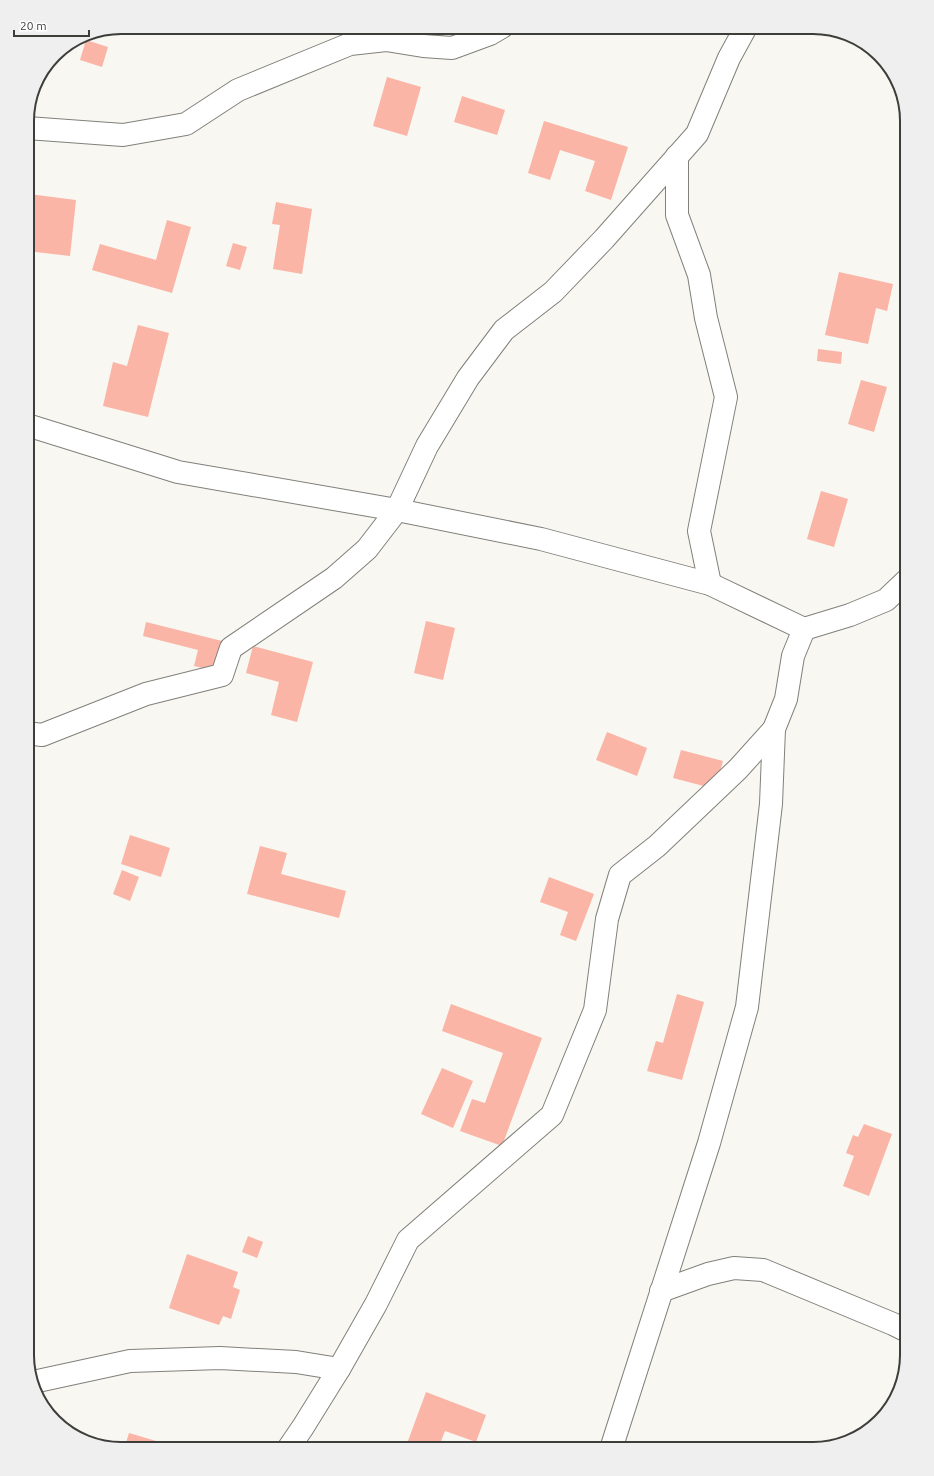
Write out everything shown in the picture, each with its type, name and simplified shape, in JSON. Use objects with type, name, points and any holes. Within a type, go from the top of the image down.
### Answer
[{"type":"street","points":[[34,129],[123,135],[186,124],[238,90],[350,44],[386,40],[423,46],[452,48],[490,34]]},
{"type":"street","points":[[34,734],[42,735],[146,694],[222,675],[231,648],[334,578],[367,549],[397,510],[427,446],[468,378],[504,330],[553,292],[604,239],[697,134],[729,58],[742,34]]},
{"type":"street","points":[[677,156],[677,215],[700,275],[706,318],[726,397],[699,532],[710,584]]},
{"type":"street","points":[[34,427],[178,472],[397,510],[541,539],[710,584],[804,629],[850,615],[886,600],[900,587]]},
{"type":"street","points":[[613,1442],[709,1143],[747,1007],[771,804],[774,729],[786,699],[793,656],[804,629]]},
{"type":"street","points":[[293,1442],[339,1369],[376,1304],[408,1240],[552,1115],[595,1010],[607,919],[620,875],[657,846],[738,769],[774,729]]},
{"type":"street","points":[[661,1292],[708,1274],[734,1268],[763,1270],[900,1328]]},
{"type":"street","points":[[38,1381],[130,1360],[220,1358],[296,1362],[339,1369]]},
{"type":"building","points":[[432,34],[444,34],[443,38]]},
{"type":"building","points":[[88,41],[108,47],[102,67],[80,60],[86,42]]},
{"type":"building","points":[[387,77],[421,87],[407,136],[373,126]]},
{"type":"building","points":[[462,96],[505,110],[497,135],[454,122]]},
{"type":"building","points":[[544,121],[628,147],[611,200],[585,191],[595,161],[560,150],[550,180],[528,173]]},
{"type":"building","points":[[34,195],[76,200],[70,256],[34,252]]},
{"type":"building","points":[[276,202],[312,209],[302,274],[273,269],[280,225],[272,224]]},
{"type":"building","points":[[167,220],[191,227],[172,293],[92,270],[100,244],[156,260]]},
{"type":"building","points":[[233,243],[247,247],[240,270],[226,266]]},
{"type":"building","points":[[839,272],[893,284],[887,311],[876,308],[868,344],[825,335]]},
{"type":"building","points":[[138,325],[169,333],[148,417],[103,406],[113,362],[127,366]]},
{"type":"building","points":[[818,349],[842,352],[841,364],[817,361]]},
{"type":"building","points":[[861,380],[887,387],[874,432],[848,424]]},
{"type":"building","points":[[821,491],[848,499],[834,547],[807,539]]},
{"type":"building","points":[[426,621],[455,628],[443,680],[414,673]]},
{"type":"building","points":[[146,622],[222,641],[215,671],[194,666],[198,650],[143,636]]},
{"type":"building","points":[[253,646],[313,662],[297,722],[271,715],[279,682],[246,673]]},
{"type":"building","points":[[607,732],[647,748],[637,776],[596,760]]},
{"type":"building","points":[[681,750],[723,761],[715,789],[673,778]]},
{"type":"building","points":[[130,835],[170,848],[161,877],[121,864]]},
{"type":"building","points":[[260,846],[287,853],[281,874],[346,891],[339,918],[247,894]]},
{"type":"building","points":[[122,870],[139,877],[130,901],[113,894]]},
{"type":"building","points":[[549,877],[594,894],[576,941],[560,935],[568,912],[540,902]]},
{"type":"building","points":[[677,994],[704,1002],[682,1080],[647,1071],[656,1041],[663,1043]]},
{"type":"building","points":[[451,1004],[542,1038],[502,1146],[460,1131],[472,1099],[485,1103],[503,1053],[442,1031]]},
{"type":"building","points":[[442,1068],[473,1081],[453,1128],[421,1114]]},
{"type":"building","points":[[864,1124],[892,1134],[869,1196],[843,1186],[854,1156],[846,1153],[853,1135],[858,1137]]},
{"type":"building","points":[[248,1236],[263,1242],[257,1258],[242,1252]]},
{"type":"building","points":[[187,1254],[238,1272],[233,1287],[240,1290],[231,1319],[223,1316],[219,1325],[169,1308]]},
{"type":"building","points":[[426,1392],[486,1415],[476,1442],[445,1431],[441,1442],[408,1442]]},
{"type":"building","points":[[129,1433],[160,1442],[126,1442]]}]
